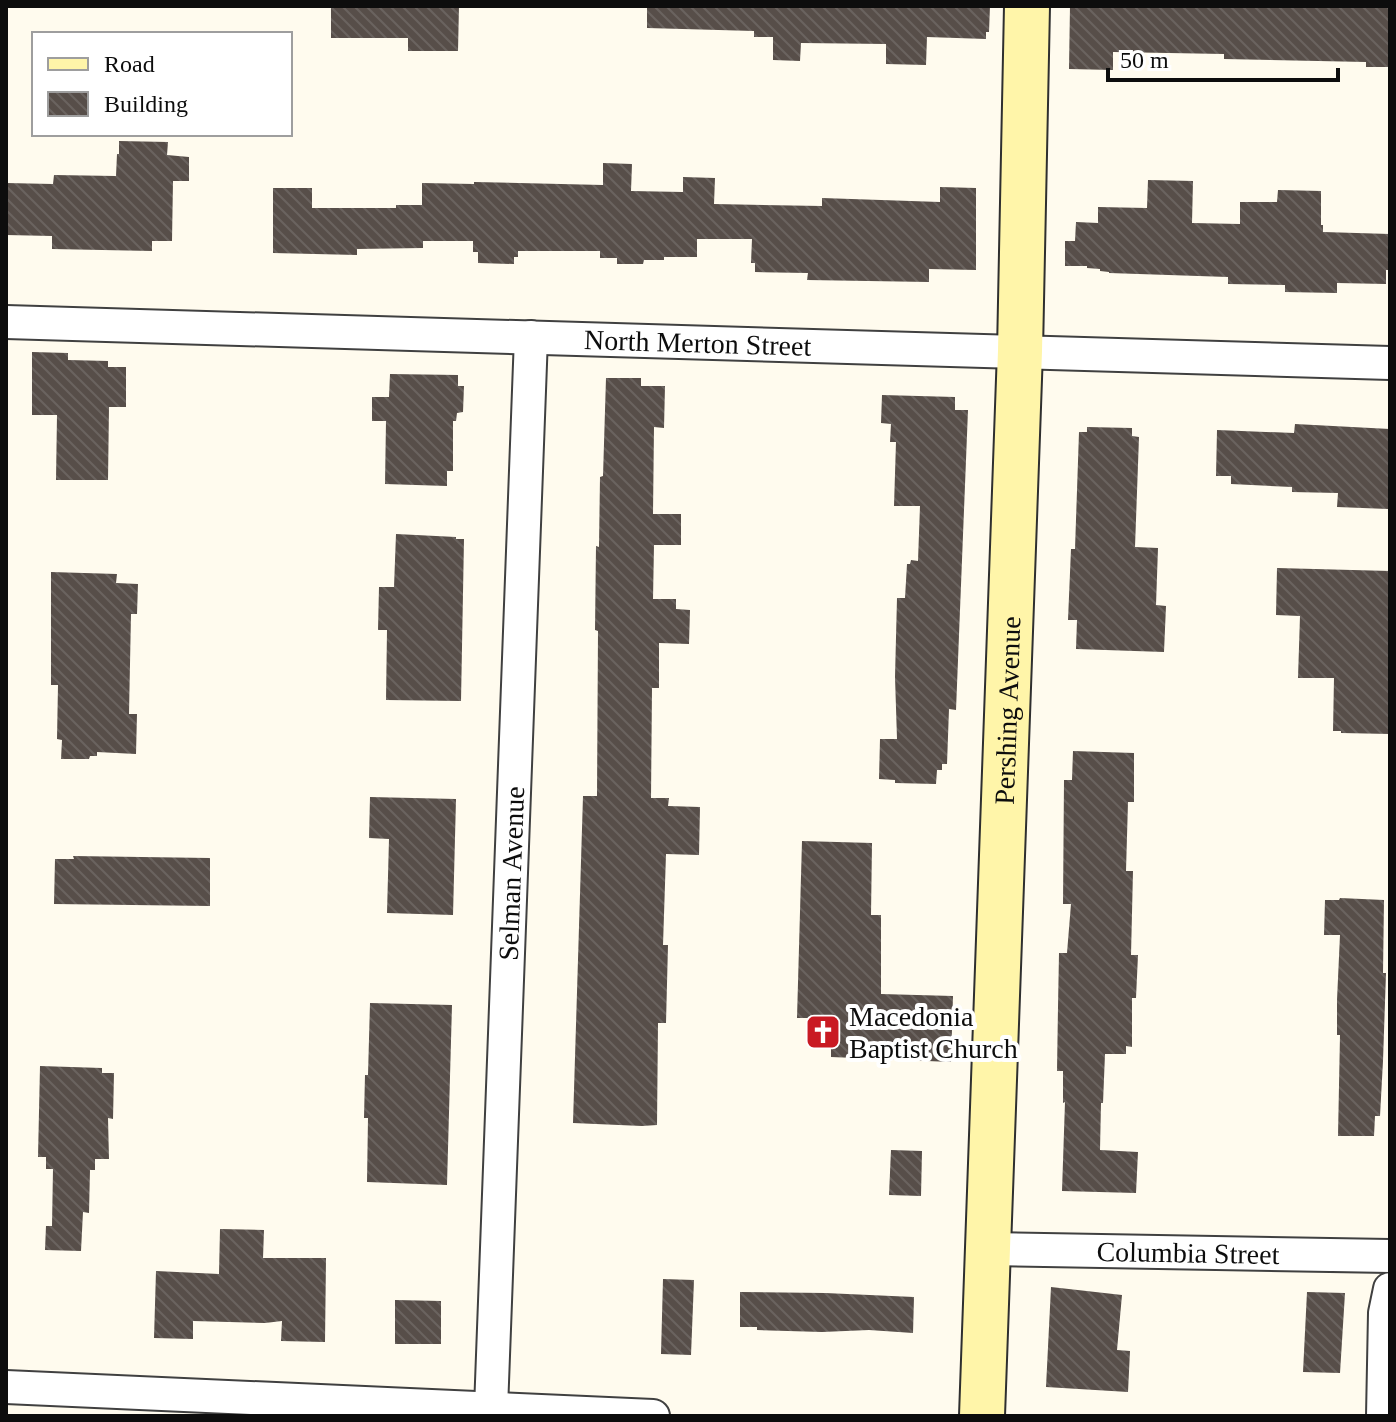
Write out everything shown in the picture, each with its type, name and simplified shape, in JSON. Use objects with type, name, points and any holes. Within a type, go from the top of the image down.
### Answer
[{"type":"street","name":"Pershing Avenue","points":[[982,1416],[1020,351],[1027,6]]},
{"type":"street","name":"North Merton Street","points":[[6,322],[1390,363]]},
{"type":"street","name":"Selman Avenue","points":[[491,1409],[531,337]]},
{"type":"street","name":"Columbia Street","points":[[988,1249],[1390,1256]]},
{"type":"street","points":[[1383,1416],[1385,1313],[1390,1289]]},
{"type":"street","points":[[6,1387],[163,1405],[491,1409],[653,1416]]},
{"type":"building","points":[[331,6],[459,6],[458,51],[408,51],[408,38],[331,38]]},
{"type":"building","points":[[647,6],[990,6],[986,39],[927,37],[926,65],[886,64],[886,44],[801,43],[800,61],[773,60],[773,37],[754,37],[754,31],[647,28]]},
{"type":"building","points":[[1070,6],[1390,6],[1390,67],[1366,67],[1366,62],[1224,59],[1224,54],[1113,52],[1113,70],[1069,69]]},
{"type":"building","points":[[119,141],[168,142],[167,155],[189,157],[189,181],[173,181],[172,241],[152,241],[152,251],[52,249],[52,236],[6,235],[6,183],[53,184],[54,175],[116,176]]},
{"type":"building","points":[[603,163],[632,164],[631,191],[683,192],[683,177],[715,178],[714,204],[822,206],[822,198],[940,202],[940,187],[976,188],[976,270],[929,269],[929,282],[807,280],[808,273],[755,272],[755,263],[751,263],[752,239],[697,239],[697,257],[664,257],[664,260],[644,260],[643,264],[617,264],[617,258],[600,258],[600,251],[518,251],[514,264],[478,263],[478,252],[473,252],[473,241],[423,241],[423,248],[357,249],[357,255],[273,253],[273,188],[312,188],[312,208],[396,208],[396,205],[422,205],[422,183],[603,185]]},
{"type":"building","points":[[1148,180],[1193,181],[1192,223],[1240,224],[1240,202],[1277,202],[1278,190],[1321,191],[1323,232],[1390,234],[1390,270],[1386,270],[1386,284],[1337,283],[1337,293],[1285,292],[1285,285],[1228,284],[1228,277],[1109,273],[1087,266],[1065,266],[1065,241],[1075,241],[1076,222],[1098,223],[1098,207],[1147,208]]},
{"type":"building","points":[[32,352],[68,353],[68,360],[108,361],[108,367],[126,367],[126,407],[109,407],[108,480],[56,480],[57,415],[32,415]]},
{"type":"building","points":[[390,374],[458,375],[458,386],[464,386],[463,412],[457,413],[456,421],[453,421],[453,471],[447,471],[447,486],[385,484],[386,421],[372,421],[372,397],[389,397]]},
{"type":"building","points":[[606,378],[641,378],[641,386],[665,386],[664,428],[654,427],[653,514],[681,514],[681,545],[654,545],[653,599],[676,599],[676,609],[690,610],[689,644],[659,643],[659,688],[652,688],[651,798],[669,798],[668,806],[700,807],[699,855],[666,854],[663,945],[668,945],[666,1023],[658,1023],[657,1125],[642,1126],[573,1123],[583,796],[597,796],[596,546],[599,547]]},
{"type":"building","points":[[882,395],[955,397],[955,410],[968,410],[956,710],[949,709],[947,764],[942,764],[942,770],[937,770],[936,784],[895,783],[895,780],[879,779],[880,739],[897,739],[897,598],[905,598],[907,564],[911,560],[918,561],[920,506],[894,506],[896,442],[890,442],[891,424],[881,423]]},
{"type":"building","points":[[1295,424],[1390,429],[1388,509],[1337,507],[1338,493],[1292,492],[1292,487],[1231,484],[1231,476],[1216,476],[1217,430],[1294,433]]},
{"type":"building","points":[[1087,427],[1132,428],[1132,436],[1139,437],[1135,547],[1158,548],[1156,605],[1166,606],[1164,652],[1076,649],[1077,620],[1068,620],[1071,549],[1075,549],[1079,432],[1087,432]]},
{"type":"building","points":[[396,534],[464,539],[461,701],[386,700],[387,630],[378,630],[379,587],[394,587]]},
{"type":"building","points":[[1277,568],[1390,571],[1390,734],[1333,731],[1334,678],[1298,678],[1300,616],[1276,615]]},
{"type":"building","points":[[51,572],[117,574],[116,583],[138,584],[137,614],[131,614],[129,714],[137,714],[136,754],[97,752],[97,756],[90,756],[89,759],[61,759],[62,740],[57,739],[58,685],[51,685]]},
{"type":"building","points":[[1073,751],[1134,753],[1134,802],[1128,802],[1126,871],[1133,871],[1131,955],[1138,955],[1136,998],[1132,998],[1132,1047],[1126,1046],[1126,1054],[1105,1054],[1100,1150],[1138,1152],[1136,1193],[1062,1191],[1065,1102],[1063,1071],[1057,1071],[1059,953],[1067,953],[1071,904],[1063,904],[1064,780],[1072,780]]},
{"type":"building","points":[[370,797],[456,799],[453,915],[387,913],[389,839],[369,838]]},
{"type":"building","points":[[802,841],[872,843],[871,915],[881,915],[881,994],[953,996],[951,1062],[831,1057],[831,1037],[821,1037],[821,1018],[797,1018]]},
{"type":"building","points":[[73,856],[210,858],[210,906],[54,904],[55,859],[74,859]]},
{"type":"building","points":[[1325,900],[1384,900],[1383,973],[1386,973],[1383,1061],[1380,1116],[1375,1116],[1374,1136],[1338,1136],[1340,935],[1324,935]]},
{"type":"building","points":[[370,1003],[452,1005],[447,1185],[367,1182],[368,1118],[364,1118]]},
{"type":"building","points":[[40,1066],[102,1068],[102,1073],[114,1073],[113,1119],[108,1118],[109,1159],[95,1159],[95,1170],[90,1170],[89,1213],[83,1212],[81,1251],[45,1250],[46,1226],[52,1226],[53,1169],[46,1169],[46,1157],[38,1157]]},
{"type":"building","points":[[891,1150],[922,1151],[921,1196],[889,1195]]},
{"type":"building","points":[[220,1229],[264,1230],[263,1258],[326,1258],[325,1342],[281,1341],[282,1321],[193,1321],[193,1339],[154,1338],[156,1271],[219,1274]]},
{"type":"building","points":[[663,1279],[694,1280],[691,1355],[661,1354]]},
{"type":"building","points":[[1051,1287],[1122,1295],[1117,1350],[1130,1351],[1128,1392],[1046,1387]]},
{"type":"building","points":[[740,1292],[914,1297],[913,1333],[757,1330],[757,1327],[740,1327]]},
{"type":"building","points":[[1307,1292],[1345,1293],[1340,1373],[1303,1372]]},
{"type":"building","points":[[395,1300],[441,1301],[441,1344],[395,1344]]},
{"type":"place","name":"Macedonia Baptist Church","points":[[823,1032]]}]
